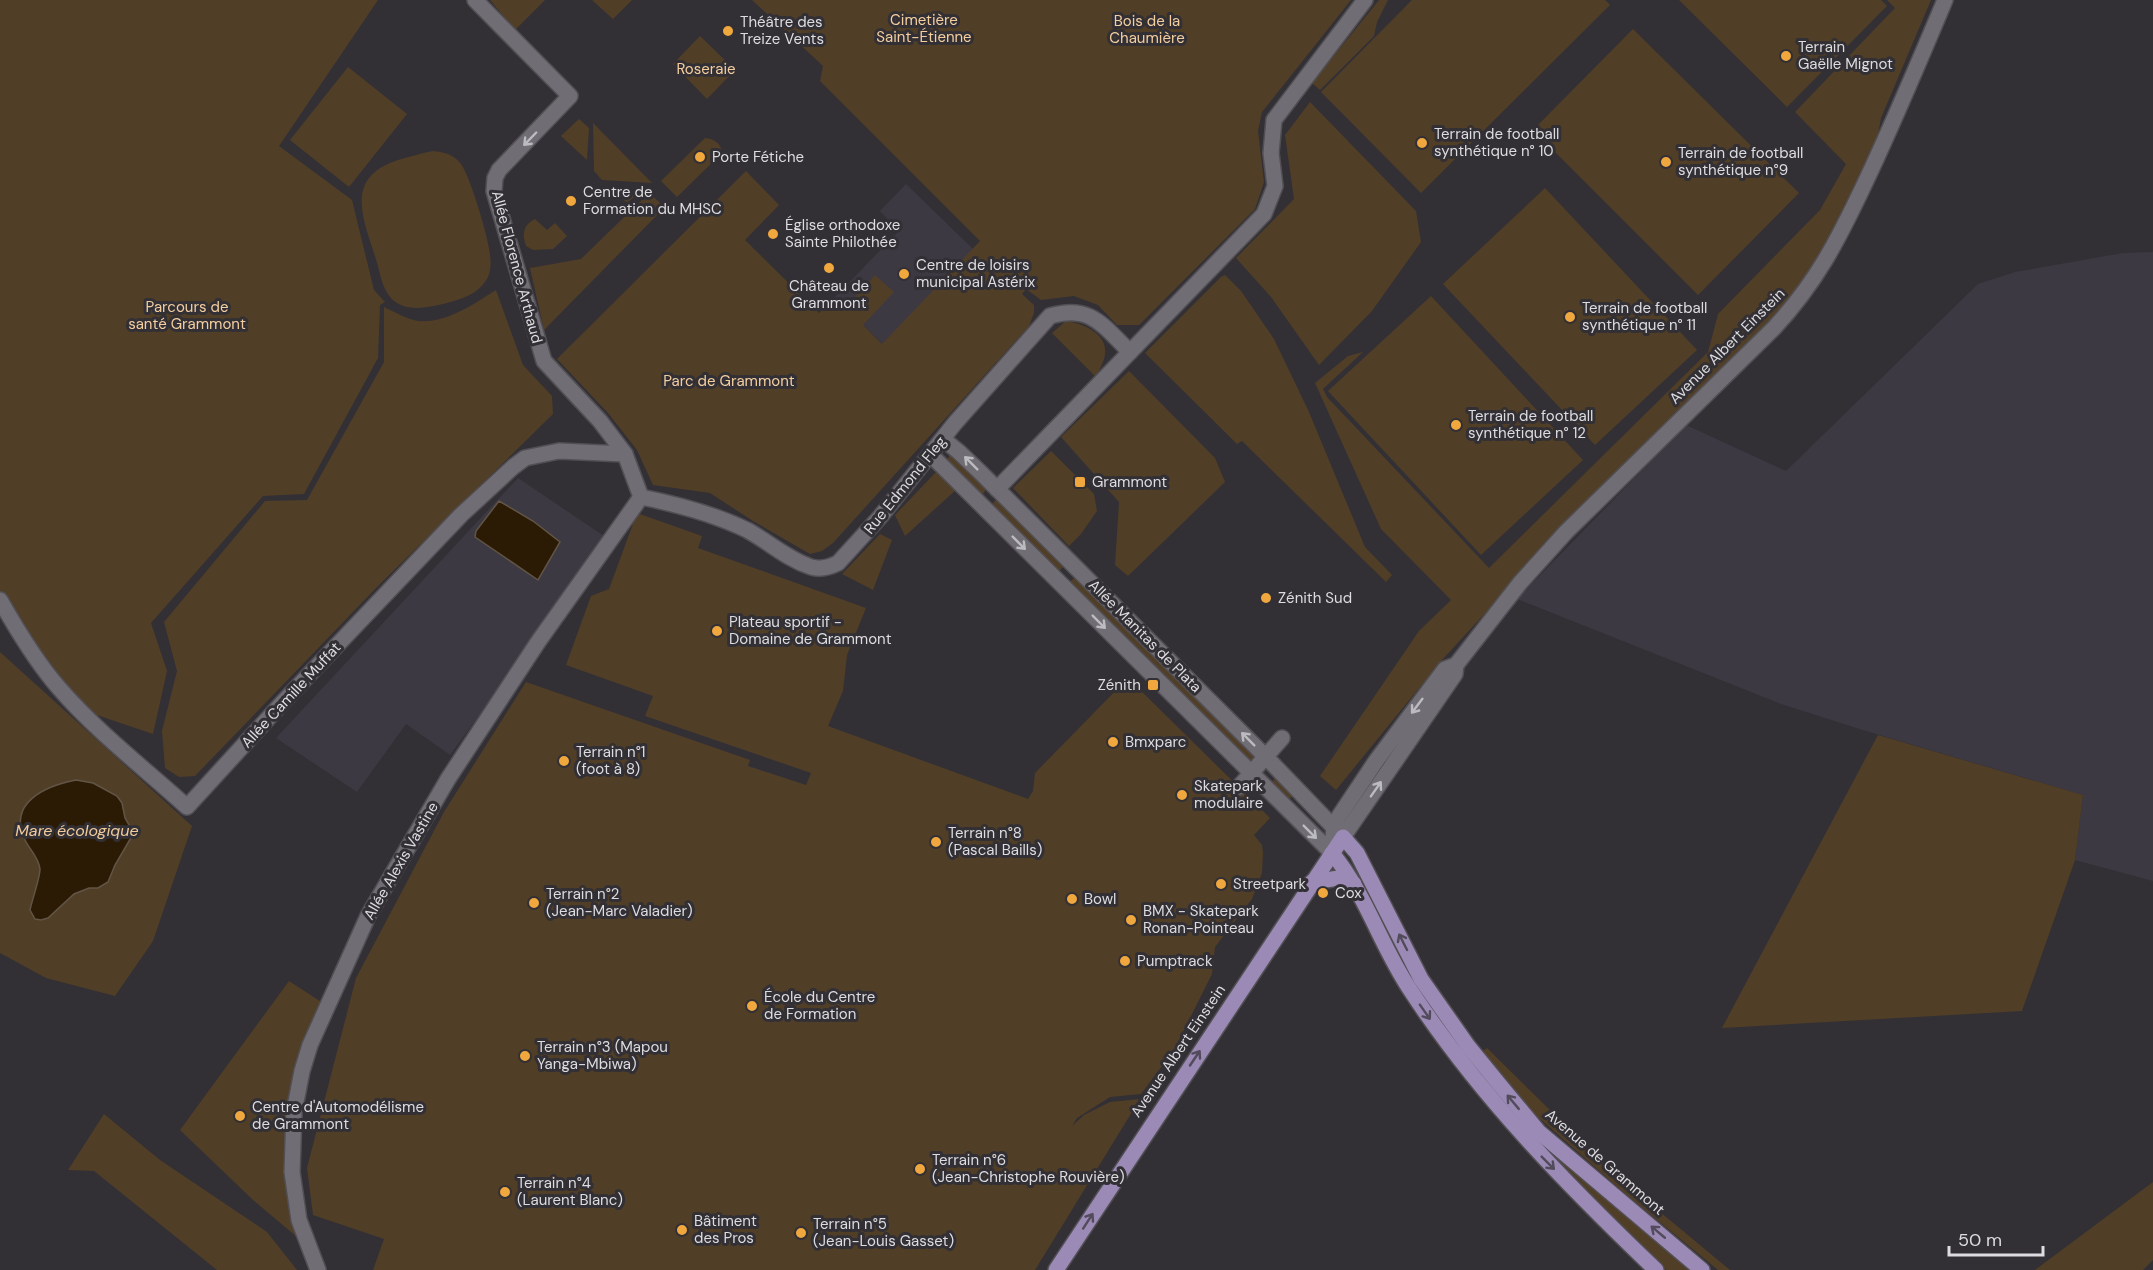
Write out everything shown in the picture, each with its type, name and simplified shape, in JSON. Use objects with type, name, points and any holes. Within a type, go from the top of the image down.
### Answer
[{"type":"main road","name":"Avenue Albert Einstein","points":[[1056,1270],[1332,853],[1338,833]]},
{"type":"main road","name":"Avenue de Grammont","points":[[1338,833],[1357,854],[1421,979],[1468,1046],[1539,1132],[1702,1270]]},
{"type":"main road","points":[[1332,853],[1354,884],[1409,988],[1451,1049],[1529,1143],[1656,1270]]},
{"type":"main road","points":[[1312,882],[1339,878],[1354,884]]},
{"type":"main road","points":[[1451,1049],[1468,1046]]},
{"type":"street","name":"Allée Florence Arthaud","points":[[475,0],[570,96],[499,170],[495,178],[494,191],[544,361],[600,421],[625,454],[640,497]]},
{"type":"street","points":[[997,489],[1264,214],[1275,186],[1271,153],[1274,120],[1365,0]]},
{"type":"street","name":"Avenue Albert Einstein","points":[[1338,833],[1455,674],[1456,665],[1520,584],[1559,539],[1774,328],[1802,297],[1833,249],[1849,217],[1885,142],[1945,0]]},
{"type":"street","name":"Rue Edmond Fleg","points":[[640,497],[678,504],[746,530],[786,555],[813,567],[829,567],[838,563],[880,517],[955,423],[1050,316],[1066,311],[1092,317],[1130,352]]},
{"type":"street","name":"Allée Manitas de Plata","points":[[943,439],[997,489],[1266,757],[1338,833]]},
{"type":"street","name":"Allée Camille Muffat","points":[[0,600],[21,636],[57,686],[79,710],[187,807],[461,515],[513,467],[525,458],[559,451],[625,454]]},
{"type":"street","name":"Allée Manitas de Plata","points":[[931,455],[1332,853]]},
{"type":"street","name":"Allée Alexis Vastine","points":[[318,1270],[299,1220],[292,1172],[294,1112],[310,1045],[368,916],[448,779],[538,642],[640,497]]},
{"type":"street","points":[[1239,787],[1282,738]]},
{"type":"shaded area","name":"Centre de loisirs municipal Astérix","points":[[906,184],[974,250],[883,344],[834,298],[899,231],[880,211]]},
{"type":"shaded area","points":[[2153,252],[2153,881],[2075,860],[2083,795],[1781,704],[1517,599],[1686,425],[1786,471],[1978,284],[2015,272],[2123,253]]},
{"type":"shaded area","points":[[518,478],[604,536],[521,659],[450,755],[406,724],[357,792],[276,738]]},
{"type":"green space","name":"Parcours de santé Grammont","points":[[0,0],[378,0],[279,146],[352,200],[374,290],[385,302],[380,305],[378,358],[304,494],[263,496],[151,623],[167,671],[153,734],[79,709],[0,597]]},
{"type":"green space","points":[[490,0],[545,0],[515,30]]},
{"type":"green space","points":[[592,0],[632,0],[613,19]]},
{"type":"green space","points":[[752,0],[1351,0],[1262,112],[1258,131],[1264,182],[1255,209],[1139,325],[1117,325],[1098,305],[1074,296],[1041,300],[1026,289],[1022,294],[1034,305],[1034,313],[1029,326],[833,543],[822,551],[810,554],[710,493],[653,485],[637,450],[608,413],[557,359],[746,171],[779,205],[745,240],[819,313],[834,298],[845,308],[875,275],[894,292],[863,325],[882,344],[980,241],[820,81],[823,66]]},
{"type":"green space","points":[[1379,0],[1388,0],[1377,22],[1374,36],[1320,90],[1312,83]]},
{"type":"green space","name":"Terrain de football synthétique n° 10","points":[[1412,0],[1605,0],[1610,5],[1421,193],[1321,92]]},
{"type":"green space","name":"Terrain Gaëlle Mignot","points":[[1679,0],[1881,0],[1887,6],[1787,107]]},
{"type":"green space","points":[[1887,0],[1931,0],[1881,118],[1876,146],[1827,244],[1807,276],[1781,311],[1540,548],[1442,660],[1336,790],[1320,776],[1419,631],[1451,600],[1381,529],[1315,383],[1348,356],[1363,352],[1323,389],[1327,397],[1489,568],[1708,352],[1718,314],[1820,210],[1846,164],[1795,112],[1895,8]]},
{"type":"green space","name":"Terrain de football synthétique n°9","points":[[1633,29],[1799,193],[1698,295],[1533,130]]},
{"type":"green space","name":"Roseraie","points":[[700,36],[735,70],[707,99],[673,64]]},
{"type":"green space","points":[[348,67],[407,114],[349,187],[290,140]]},
{"type":"green space","points":[[1310,102],[1416,211],[1421,242],[1372,311],[1319,365],[1271,297],[1236,258],[1294,199],[1285,135]]},
{"type":"green space","points":[[579,119],[589,128],[587,160],[561,136]]},
{"type":"green space","points":[[593,123],[652,183],[602,180],[594,171]]},
{"type":"green space","points":[[705,138],[716,142],[722,153],[677,197],[661,181]]},
{"type":"green space","points":[[433,151],[452,156],[465,171],[486,236],[491,266],[488,277],[480,288],[465,297],[447,303],[414,308],[397,303],[384,287],[365,224],[362,193],[368,180],[379,169],[398,160]]},
{"type":"green space","name":"Terrain de football synthétique n° 11","points":[[1545,188],[1697,350],[1595,445],[1443,284]]},
{"type":"green space","points":[[614,190],[641,191],[627,203]]},
{"type":"green space","points":[[649,193],[665,207],[544,330],[530,268],[581,259]]},
{"type":"green space","points":[[535,219],[547,230],[555,223],[567,236],[553,249],[533,250],[526,246],[524,234],[528,224]]},
{"type":"green space","points":[[1225,275],[1241,291],[1274,339],[1309,412],[1365,547],[1392,575],[1386,582],[1242,441],[1237,444],[1145,353]]},
{"type":"green space","points":[[496,290],[523,365],[552,396],[553,414],[379,585],[195,776],[179,777],[165,768],[162,731],[177,671],[164,622],[265,501],[307,500],[384,362],[384,307],[409,319],[428,321],[459,312]]},
{"type":"green space","name":"Terrain de football synthétique n° 12","points":[[1431,296],[1583,460],[1481,555],[1328,391]]},
{"type":"green space","points":[[1066,321],[1095,332],[1104,343],[1104,359],[1096,377],[1052,333]]},
{"type":"green space","points":[[1129,371],[1215,458],[1225,482],[1128,576],[1115,565],[1119,502],[1061,437]]},
{"type":"green space","points":[[1051,451],[1094,494],[1097,511],[1081,534],[1069,546],[1013,488]]},
{"type":"green space","points":[[950,455],[954,455],[986,487],[984,493],[980,494],[946,461]]},
{"type":"green space","points":[[937,471],[957,489],[905,536],[895,515]]},
{"type":"green space","points":[[998,498],[1064,566],[1056,574],[989,507]]},
{"type":"green space","points":[[637,513],[702,536],[698,548],[866,608],[847,655],[843,691],[828,726],[1028,799],[1033,791],[1035,773],[1128,678],[1270,818],[1254,835],[1262,845],[1263,853],[1262,873],[1252,899],[1215,947],[1212,974],[1174,1050],[1141,1094],[1110,1097],[1077,1118],[1072,1126],[1084,1115],[1110,1102],[1140,1099],[1035,1270],[373,1270],[384,1239],[313,1215],[307,1168],[356,978],[444,812],[526,682],[750,760],[748,766],[806,785],[811,773],[645,716],[653,696],[566,665],[591,596],[609,589]]},
{"type":"green space","points":[[880,534],[892,540],[873,590],[842,574]]},
{"type":"green space","points":[[1076,576],[1259,759],[1251,767],[1068,584]]},
{"type":"green space","points":[[0,652],[192,826],[153,941],[115,996],[46,978],[0,953]]},
{"type":"green space","points":[[1878,735],[2083,795],[2075,860],[2022,1011],[1722,1028]]},
{"type":"green space","points":[[1277,777],[1294,795],[1286,802],[1269,784]]},
{"type":"green space","name":"Centre d'Automodélisme de Grammont","points":[[289,981],[323,1003],[302,1050],[290,1204],[297,1237],[252,1199],[180,1130]]},
{"type":"green space","points":[[1487,1048],[1618,1177],[1730,1270],[1718,1270],[1627,1195],[1523,1104],[1484,1058],[1483,1051]]},
{"type":"green space","points":[[1475,1068],[1696,1270],[1666,1270],[1531,1139]]},
{"type":"green space","points":[[104,1114],[160,1160],[267,1232],[297,1270],[217,1270],[94,1171],[68,1170]]},
{"type":"green space","points":[[2153,1182],[2153,1260],[2143,1270],[2035,1270]]},
{"type":"water","points":[[499,501],[533,521],[560,542],[538,580],[475,537],[476,531]]},
{"type":"water","name":"Mare écologique","points":[[76,780],[93,783],[117,796],[122,803],[132,836],[108,882],[98,888],[89,888],[74,894],[48,918],[35,919],[30,910],[40,869],[25,840],[21,827],[21,816],[25,806],[41,792]]},
{"type":"place","name":"Théâtre des Treize Vents","points":[[728,31]]},
{"type":"place","name":"Terrain Gaëlle Mignot","points":[[1786,56]]},
{"type":"place","name":"Terrain de football synthétique n° 10","points":[[1422,143]]},
{"type":"place","name":"Porte Fétiche","points":[[700,157]]},
{"type":"place","name":"Terrain de football synthétique n°9","points":[[1666,162]]},
{"type":"place","name":"Centre de Formation du MHSC","points":[[571,201]]},
{"type":"place","name":"Église orthodoxe Sainte Philothée","points":[[773,234]]},
{"type":"place","name":"Château de Grammont","points":[[829,268]]},
{"type":"place","name":"Centre de loisirs municipal Astérix","points":[[904,274]]},
{"type":"place","name":"Terrain de football synthétique n° 11","points":[[1570,317]]},
{"type":"place","name":"Terrain de football synthétique n° 12","points":[[1456,425]]},
{"type":"place","name":"Grammont","points":[[1080,482]]},
{"type":"place","name":"Zénith Sud","points":[[1266,598]]},
{"type":"place","name":"Plateau sportif - Domaine de Grammont","points":[[717,631]]},
{"type":"place","name":"Zénith","points":[[1153,685]]},
{"type":"place","name":"Bmxparc","points":[[1113,742]]},
{"type":"place","name":"Terrain n°1 (foot à 8)","points":[[564,761]]},
{"type":"place","name":"Skatepark modulaire","points":[[1182,795]]},
{"type":"place","name":"Terrain n°8 (Pascal Baills)","points":[[936,842]]},
{"type":"place","name":"Streetpark","points":[[1221,884]]},
{"type":"place","name":"Cox","points":[[1323,893]]},
{"type":"place","name":"Bowl","points":[[1072,899]]},
{"type":"place","name":"Terrain n°2 (Jean-Marc Valadier)","points":[[534,903]]},
{"type":"place","name":"BMX - Skatepark Ronan-Pointeau","points":[[1131,920]]},
{"type":"place","name":"Pumptrack","points":[[1125,961]]},
{"type":"place","name":"École du Centre de Formation","points":[[752,1006]]},
{"type":"place","name":"Terrain n°3 (Mapou Yanga-Mbiwa)","points":[[525,1056]]},
{"type":"place","name":"Centre d'Automodélisme de Grammont","points":[[240,1116]]},
{"type":"place","name":"Terrain n°6 (Jean-Christophe Rouvière)","points":[[920,1169]]},
{"type":"place","name":"Terrain n°4 (Laurent Blanc)","points":[[505,1192]]},
{"type":"place","name":"Bâtiment des Pros","points":[[682,1230]]},
{"type":"place","name":"Terrain n°5 (Jean-Louis Gasset)","points":[[801,1233]]},
{"type":"park label","name":"Cimetière Saint-Étienne","points":[[924,28]]},
{"type":"park label","name":"Bois de la Chaumière","points":[[1147,30]]},
{"type":"park label","name":"Parc de Grammont","points":[[729,381]]}]
